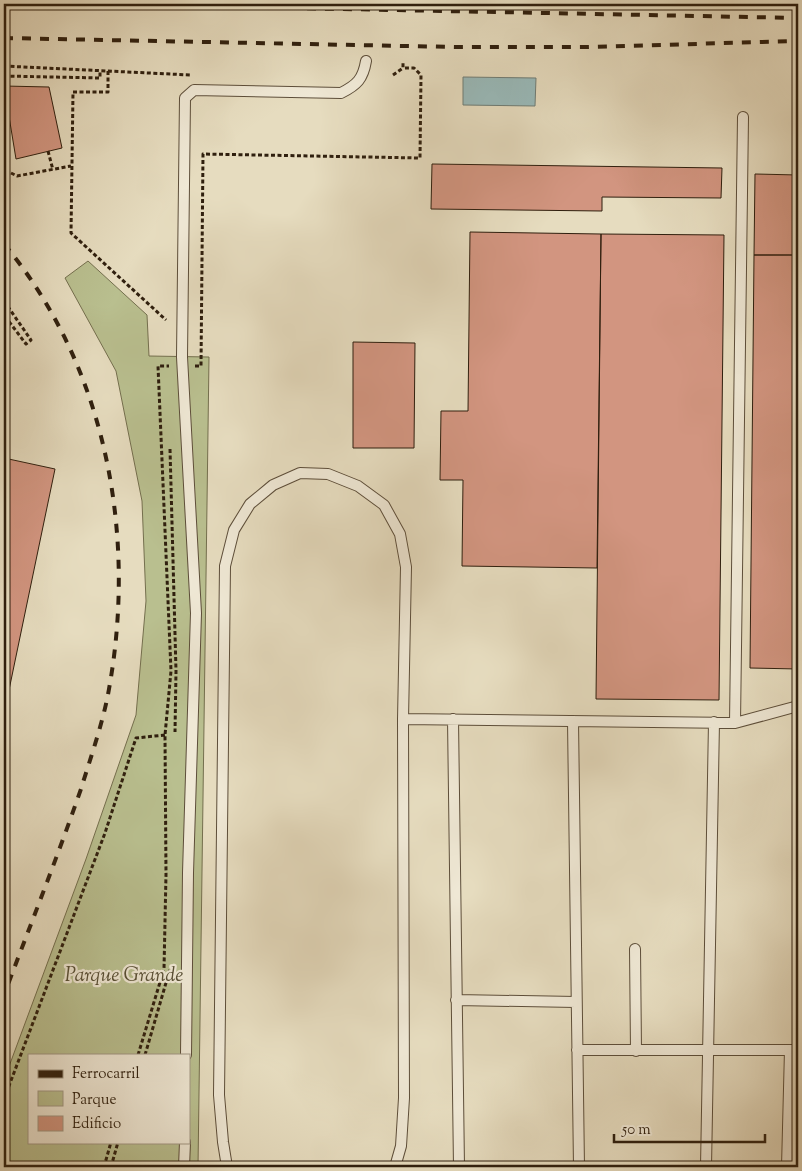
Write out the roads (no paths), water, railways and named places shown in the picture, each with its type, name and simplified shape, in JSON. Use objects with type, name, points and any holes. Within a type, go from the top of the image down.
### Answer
[{"type":"lane","points":[[186,1054],[188,873],[196,613],[182,366],[181,291],[185,98],[194,90],[341,93],[358,83],[364,75],[366,61]]},
{"type":"lane","points":[[735,723],[743,117]]},
{"type":"lane","points":[[228,1167],[223,1142],[219,1095],[225,566],[234,530],[250,504],[274,484],[300,473],[328,474],[358,486],[384,505],[400,534],[406,568],[403,719],[404,1098],[401,1146],[395,1167]]},
{"type":"lane","points":[[403,719],[735,723],[798,706]]},
{"type":"lane","points":[[453,720],[459,1167]]},
{"type":"lane","points":[[573,721],[578,1167]]},
{"type":"lane","points":[[706,1167],[714,722]]},
{"type":"lane","points":[[635,949],[636,1051]]},
{"type":"lane","points":[[456,1000],[576,1002]]},
{"type":"lane","points":[[577,1050],[794,1050],[787,1167]]},
{"type":"lane","points":[[184,1167],[185,1144]]},
{"type":"water","points":[[463,77],[536,78],[535,106],[463,105]]},
{"type":"railway","points":[[91,4],[798,18]]},
{"type":"railway","points":[[668,4],[798,6]]},
{"type":"railway","points":[[4,38],[456,47],[587,47],[798,41]]},
{"type":"railway","points":[[4,244],[39,292],[67,343],[89,398],[105,454],[115,512],[119,571],[117,630],[109,689],[100,727],[72,815],[4,995]]},
{"type":"park label","name":"Parque Grande","points":[[124,976]]}]
